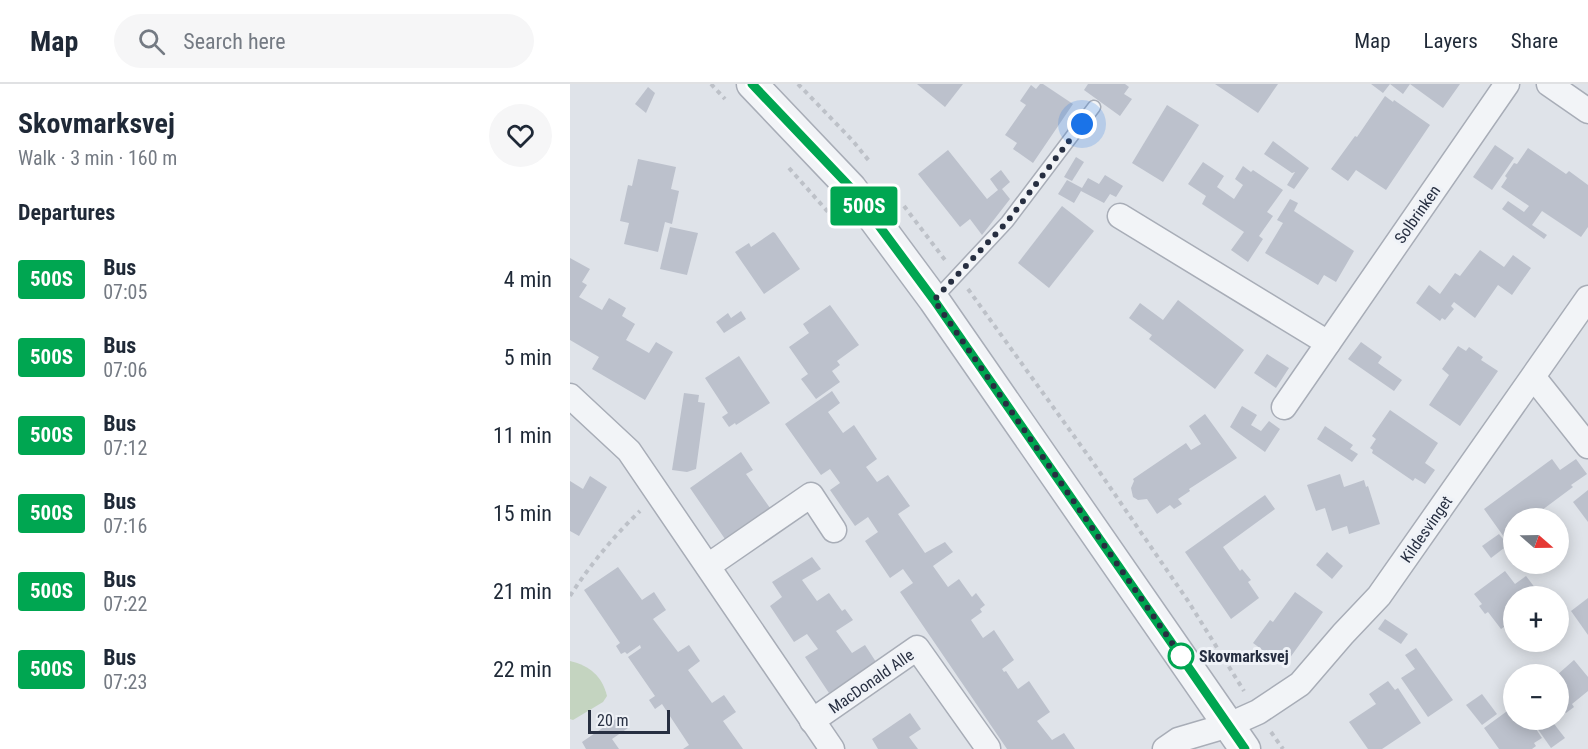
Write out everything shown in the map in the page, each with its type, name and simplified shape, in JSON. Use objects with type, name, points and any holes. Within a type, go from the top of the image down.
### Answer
[{"type":"street","points":[[752,84],[851,188],[934,300],[1237,737]]},
{"type":"street","name":"Solbrinken","points":[[1284,407],[1507,84]]},
{"type":"street","points":[[1549,84],[1588,111]]},
{"type":"street","points":[[1120,216],[1328,343]]},
{"type":"street","name":"Kildesvinget","points":[[1237,737],[1258,712],[1300,684],[1379,596],[1588,298]]},
{"type":"street","points":[[1534,378],[1588,446]]},
{"type":"street","name":"MacDonald Alle","points":[[570,396],[629,451],[832,749]]},
{"type":"street","points":[[708,566],[811,495],[834,530]]},
{"type":"street","name":"MacDonald Alle","points":[[812,721],[917,648],[988,748]]},
{"type":"street","points":[[1165,749],[1178,740],[1237,737]]},
{"type":"lane","points":[[934,300],[1007,222],[1094,107]]},
{"type":"path","points":[[711,84],[731,105]]},
{"type":"path","points":[[798,84],[853,141],[874,168]]},
{"type":"path","points":[[786,165],[840,225]]},
{"type":"path","points":[[902,204],[957,275],[1092,461],[1188,601],[1229,667]]},
{"type":"path","points":[[570,596],[586,571],[624,526],[658,493]]},
{"type":"green space","points":[[570,661],[594,673],[602,683],[607,696],[603,702],[573,720],[570,719]]},
{"type":"building","points":[[917,84],[963,84],[945,107]]},
{"type":"building","points":[[1040,84],[1073,104],[1033,163],[1013,149],[1017,143],[1005,135],[1026,105],[1020,101],[1031,85],[1036,89]]},
{"type":"building","points":[[1088,84],[1125,84],[1129,87],[1124,94],[1132,99],[1120,116],[1084,90]]},
{"type":"building","points":[[1215,84],[1278,84],[1258,113]]},
{"type":"building","points":[[1371,84],[1390,84],[1383,93]]},
{"type":"building","points":[[1390,84],[1410,84],[1403,94]]},
{"type":"building","points":[[1410,84],[1460,84],[1443,108]]},
{"type":"building","points":[[648,87],[655,93],[646,113],[635,104]]},
{"type":"building","points":[[1385,96],[1430,125],[1386,190],[1356,170],[1348,181],[1331,169],[1355,136],[1357,137]]},
{"type":"building","points":[[1167,105],[1199,125],[1163,182],[1132,163]]},
{"type":"building","points":[[1273,141],[1309,168],[1294,189],[1287,185],[1295,172],[1292,173],[1264,154]]},
{"type":"building","points":[[1495,145],[1514,158],[1492,190],[1473,177]]},
{"type":"building","points":[[1528,148],[1566,174],[1569,171],[1588,185],[1588,227],[1581,237],[1542,211],[1532,225],[1547,235],[1544,239],[1502,209],[1508,201],[1524,212],[1529,206],[1501,187],[1514,163],[1517,164]]},
{"type":"building","points":[[948,150],[987,199],[998,190],[990,179],[1001,170],[1010,182],[1002,189],[1010,199],[982,235],[970,219],[960,227],[918,174]]},
{"type":"building","points":[[1076,157],[1084,162],[1072,181],[1064,177]]},
{"type":"building","points":[[638,159],[676,167],[671,189],[679,191],[672,224],[665,222],[658,252],[624,244],[629,223],[620,221],[628,185],[632,186]]},
{"type":"building","points":[[1203,162],[1224,176],[1217,187],[1234,199],[1243,185],[1235,179],[1243,166],[1283,190],[1267,212],[1273,216],[1259,236],[1263,239],[1248,262],[1231,250],[1244,232],[1202,204],[1206,196],[1188,184]]},
{"type":"building","points":[[1105,175],[1123,186],[1116,197],[1110,194],[1104,203],[1081,191],[1074,203],[1058,194],[1067,180],[1082,188],[1088,178],[1099,184]]},
{"type":"building","points":[[1290,199],[1298,203],[1294,211],[1354,251],[1336,282],[1324,275],[1318,285],[1265,253],[1283,223],[1277,220]]},
{"type":"building","points":[[1062,206],[1094,231],[1049,288],[1018,263]]},
{"type":"building","points":[[670,227],[698,233],[687,275],[660,269]]},
{"type":"building","points":[[773,232],[800,269],[764,294],[735,252],[749,243],[751,247]]},
{"type":"building","points":[[1480,250],[1504,267],[1513,255],[1531,268],[1512,295],[1498,285],[1475,318],[1454,302],[1451,306],[1454,309],[1445,320],[1442,318],[1440,321],[1416,303],[1429,285],[1440,294],[1455,273],[1460,276]]},
{"type":"building","points":[[570,258],[590,269],[582,282],[587,285],[579,297],[602,310],[609,298],[626,308],[622,316],[635,324],[626,340],[649,353],[656,342],[673,352],[645,400],[592,369],[599,357],[570,340]]},
{"type":"building","points":[[1178,300],[1244,350],[1215,389],[1149,339],[1152,335],[1129,318],[1140,303],[1163,320]]},
{"type":"building","points":[[830,305],[859,345],[837,361],[840,365],[832,371],[840,382],[816,399],[801,379],[808,374],[789,347],[809,333],[803,324]]},
{"type":"building","points":[[741,311],[746,319],[724,333],[716,322],[728,313],[731,318]]},
{"type":"building","points":[[1361,342],[1382,357],[1378,363],[1402,380],[1394,391],[1348,359]]},
{"type":"building","points":[[1458,346],[1466,351],[1469,347],[1483,357],[1481,360],[1498,371],[1460,426],[1429,405],[1449,375],[1442,369]]},
{"type":"building","points":[[1267,354],[1289,368],[1276,388],[1254,373]]},
{"type":"building","points":[[739,356],[770,403],[736,425],[735,423],[729,427],[722,417],[728,413],[705,378]]},
{"type":"building","points":[[832,391],[840,403],[828,412],[843,433],[854,425],[877,459],[866,467],[877,482],[888,475],[910,506],[898,514],[925,553],[945,542],[953,552],[933,566],[948,587],[959,579],[972,597],[976,593],[985,605],[980,609],[982,612],[971,620],[983,638],[994,630],[1014,660],[1002,669],[1004,672],[1006,671],[1018,689],[1029,681],[1050,712],[1037,721],[1052,740],[1064,733],[1075,749],[1007,749],[900,592],[913,583],[903,569],[890,578],[865,541],[878,532],[868,517],[855,526],[830,490],[840,483],[830,469],[821,475],[785,424]]},
{"type":"building","points":[[684,393],[699,395],[698,402],[705,403],[696,469],[687,472],[672,470]]},
{"type":"building","points":[[1242,406],[1257,415],[1251,425],[1261,431],[1269,421],[1280,429],[1265,452],[1230,427]]},
{"type":"building","points":[[1390,410],[1438,443],[1425,463],[1435,470],[1425,484],[1415,478],[1413,481],[1372,453],[1373,450],[1370,448],[1376,439],[1372,436]]},
{"type":"building","points":[[1205,414],[1237,458],[1189,489],[1190,491],[1178,499],[1182,504],[1174,509],[1170,505],[1157,514],[1147,499],[1138,500],[1133,497],[1131,488],[1133,479],[1186,443],[1191,450],[1201,444],[1189,426]]},
{"type":"building","points":[[1325,426],[1353,445],[1350,449],[1358,454],[1352,462],[1317,439]]},
{"type":"building","points":[[741,452],[753,470],[746,474],[770,508],[725,539],[690,488]]},
{"type":"building","points":[[1552,459],[1560,470],[1576,459],[1587,474],[1545,508],[1503,508],[1503,536],[1484,509]]},
{"type":"building","points":[[1340,474],[1344,487],[1364,480],[1380,524],[1349,534],[1347,526],[1332,531],[1325,508],[1316,511],[1307,485]]},
{"type":"building","points":[[590,476],[607,487],[579,536],[570,531],[570,481],[583,489]]},
{"type":"building","points":[[1588,490],[1588,522],[1573,502]]},
{"type":"building","points":[[1265,495],[1275,509],[1223,547],[1240,571],[1242,569],[1251,580],[1248,582],[1259,598],[1231,619],[1185,552]]},
{"type":"building","points":[[1499,534],[1503,539],[1503,549],[1491,558],[1482,546]]},
{"type":"building","points":[[1327,552],[1343,566],[1332,579],[1316,565]]},
{"type":"building","points":[[812,557],[821,569],[802,580],[817,601],[829,593],[842,611],[845,609],[853,620],[836,631],[852,653],[865,645],[876,662],[829,693],[805,657],[818,649],[807,634],[794,642],[770,606],[782,597],[772,582]]},
{"type":"building","points":[[618,567],[642,600],[654,592],[666,610],[653,619],[678,652],[689,645],[700,661],[688,670],[712,703],[724,695],[736,712],[723,721],[743,749],[683,749],[689,745],[662,704],[655,709],[649,700],[655,696],[628,657],[641,648],[640,645],[627,654],[625,652],[621,654],[616,646],[620,643],[584,590]]},
{"type":"building","points":[[1503,572],[1507,574],[1515,584],[1526,576],[1534,586],[1503,586],[1503,628],[1501,629],[1488,612],[1485,614],[1479,606],[1482,604],[1474,594]]},
{"type":"building","points":[[1295,592],[1323,612],[1284,666],[1253,643],[1270,620],[1273,622]]},
{"type":"building","points":[[1588,598],[1588,635],[1571,611]]},
{"type":"building","points":[[1385,619],[1408,634],[1401,644],[1378,629]]},
{"type":"building","points":[[1416,648],[1453,700],[1428,717],[1401,678],[1415,669],[1405,655]]},
{"type":"building","points":[[1574,660],[1588,677],[1588,691],[1572,704],[1574,707],[1569,711],[1569,664]]},
{"type":"building","points":[[1388,681],[1395,690],[1398,688],[1421,723],[1382,749],[1368,749],[1349,722],[1376,704],[1369,694]]},
{"type":"building","points":[[1482,694],[1497,714],[1482,725],[1466,705]]},
{"type":"building","points":[[910,713],[921,729],[909,737],[918,749],[878,749],[872,739]]},
{"type":"building","points":[[1503,714],[1503,730],[1537,730],[1542,738],[1534,743],[1536,746],[1532,749],[1499,749],[1484,728]]},
{"type":"building","points":[[620,716],[628,728],[612,739],[619,749],[586,749],[582,742]]},
{"type":"building","points":[[1538,730],[1559,730],[1565,738],[1551,748]]},
{"type":"bus line","name":"500S","points":[[752,84],[851,188],[934,300],[1245,749]]},
{"type":"place","name":"Skovmarksvej","points":[[1181,656]]},
{"type":"route","points":[[1082,124],[1007,222],[934,300],[1181,656]]}]
